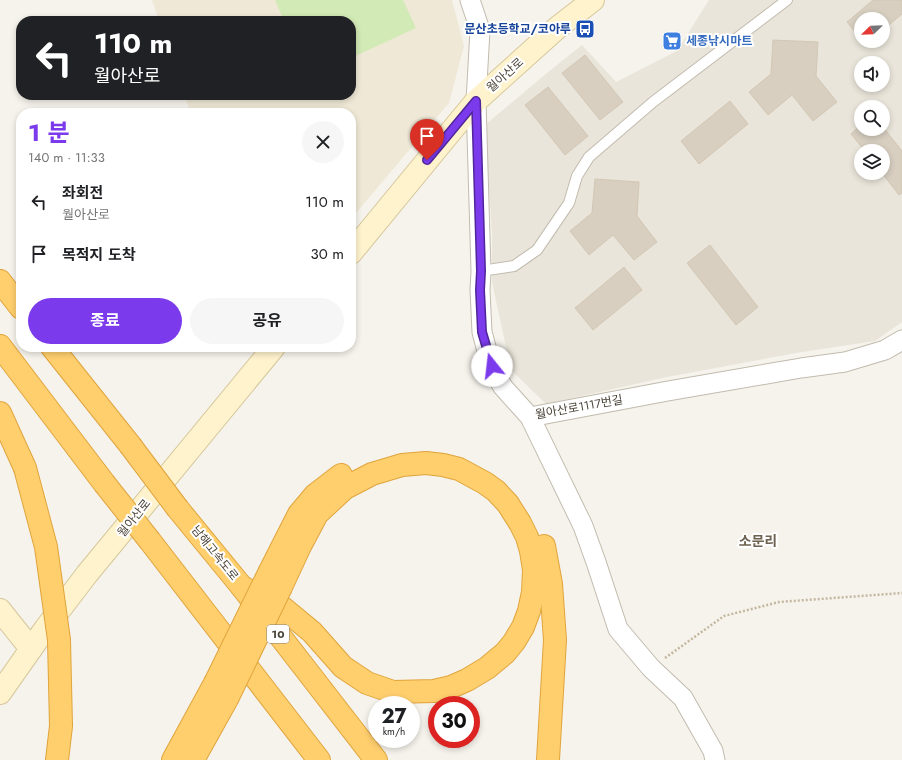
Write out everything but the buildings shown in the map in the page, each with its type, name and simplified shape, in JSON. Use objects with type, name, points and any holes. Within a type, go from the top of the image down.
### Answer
[{"type":"highway","points":[[0,281],[16,302]]},
{"type":"highway","points":[[0,346],[104,483],[319,760]]},
{"type":"highway","name":"남해고속도로","points":[[56,352],[178,509],[242,587],[376,760]]},
{"type":"highway","points":[[0,413],[25,468],[46,547],[59,640],[61,726],[57,760]]},
{"type":"highway","points":[[192,760],[221,691],[276,579],[299,514],[315,494],[336,478],[364,461],[391,453],[417,450],[444,452],[472,460],[494,474],[517,494],[532,518],[546,555],[551,584],[556,640],[548,760]]},
{"type":"highway","points":[[242,587],[283,608],[312,632],[343,667],[367,683],[393,692],[434,691],[451,687],[468,680],[487,668],[505,653],[523,627],[529,611],[533,592],[534,570],[531,551],[520,523],[508,504],[496,491],[485,483],[459,469],[432,464],[402,465],[372,474],[345,488],[317,514],[300,546],[276,579]]},
{"type":"highway","points":[[173,760],[221,691]]},
{"type":"main road","name":"월아산로","points":[[356,247],[476,101],[557,28],[593,0]]},
{"type":"main road","name":"월아산로","points":[[0,693],[45,629],[87,574],[270,352]]},
{"type":"main road","points":[[0,610],[31,649]]},
{"type":"street","name":"월아산로1117번길","points":[[470,0],[480,30],[476,101],[482,332],[492,366],[503,387],[530,417],[668,391],[845,362],[885,350],[902,340]]},
{"type":"street","points":[[530,417],[583,526],[618,629],[651,668],[683,698],[713,751],[715,760]]},
{"type":"lane","points":[[481,271],[514,266],[537,250],[569,203],[577,176],[589,157],[653,102],[787,0]]},
{"type":"path","points":[[651,668],[724,616],[779,602],[902,592]]},
{"type":"shaded area","points":[[152,0],[452,0],[464,46],[449,103],[356,213],[356,108],[189,108],[186,100],[356,100],[356,16],[157,16]]},
{"type":"shaded area","points":[[709,0],[902,0],[902,322],[875,341],[796,353],[667,377],[546,404],[511,370],[492,282],[492,234],[485,125],[582,45],[616,82],[677,51]]},
{"type":"green space","points":[[275,0],[403,0],[416,28],[356,56],[356,16],[282,16]]},
{"type":"place","name":"문산초등학교/코아루","points":[[585,29]]},
{"type":"place","name":"세종낚시마트","points":[[672,41]]},
{"type":"district","name":"소문리","points":[[758,541]]},
{"type":"route","points":[[427,160],[476,101],[482,332],[492,366]]}]
